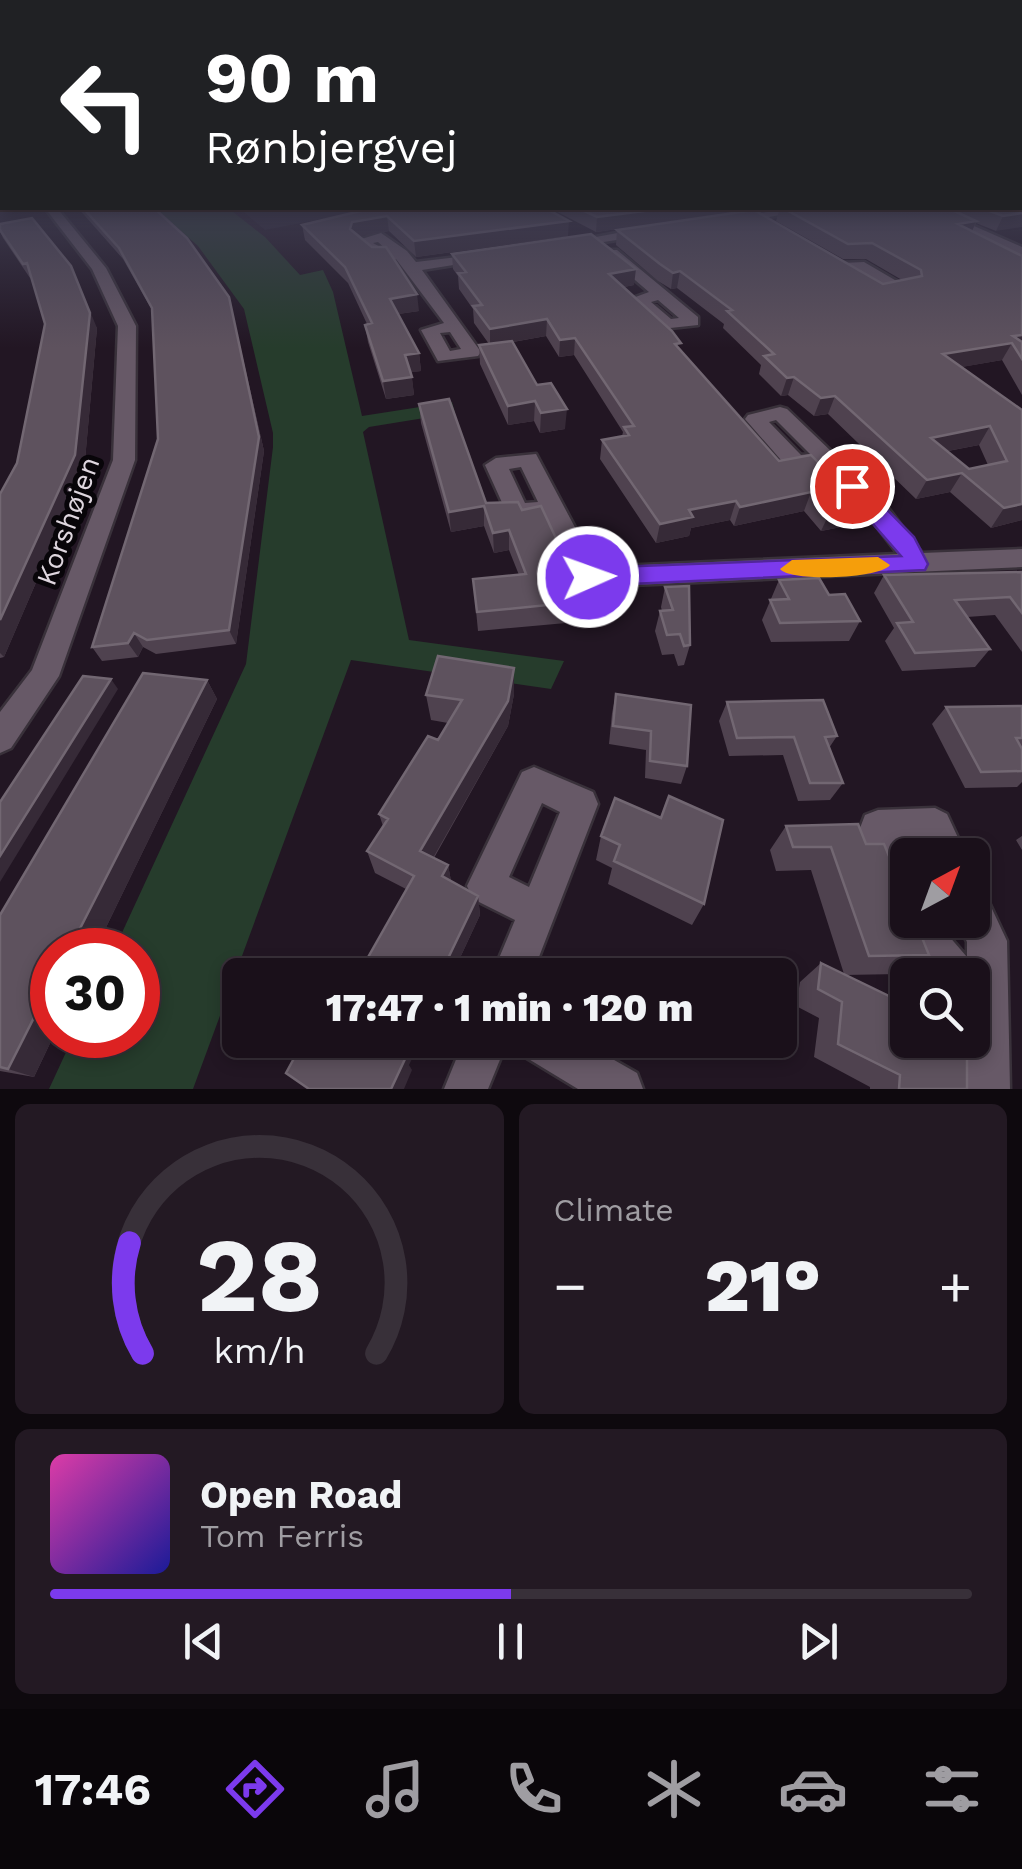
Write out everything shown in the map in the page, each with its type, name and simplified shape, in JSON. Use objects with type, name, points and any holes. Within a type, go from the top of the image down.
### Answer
[{"type":"street","name":"Korshøjen","points":[[0,738],[44,676],[124,460],[126,326],[99,268],[82,247]]},
{"type":"street","points":[[600,247],[662,295]]},
{"type":"street","points":[[989,247],[1022,262]]},
{"type":"street","points":[[808,248],[840,268]]},
{"type":"street","points":[[454,326],[409,260],[494,255]]},
{"type":"street","points":[[824,458],[906,542],[916,564]]},
{"type":"street","points":[[552,508],[588,577],[1022,558]]},
{"type":"street","points":[[890,857],[878,828],[935,826],[940,838]]},
{"type":"street","points":[[519,958],[538,911]]},
{"type":"street","points":[[923,938],[940,958]]},
{"type":"street","points":[[466,1089],[479,1058]]},
{"type":"street","points":[[568,1058],[621,1089]]},
{"type":"street","points":[[986,1058],[988,1089]]},
{"type":"green space","points":[[199,247],[274,247],[300,275],[323,270],[333,292],[362,416],[452,402],[455,413],[369,427],[363,432],[409,640],[564,661],[551,689],[351,660],[241,958],[222,958],[222,1010],[193,1089],[49,1089],[63,1058],[160,1058],[160,928],[124,928],[246,664],[273,433],[244,309]]},
{"type":"building","points":[[11,247],[55,247],[71,266],[90,313],[75,455],[0,620],[0,494],[17,463],[45,324],[27,263],[23,264]]},
{"type":"building","points":[[193,247],[229,297],[259,437],[229,630],[147,640],[134,633],[128,643],[92,647],[158,439],[152,308],[119,248]]},
{"type":"building","points":[[324,247],[386,247],[417,294],[390,299],[419,353],[405,355],[412,377],[383,381],[365,325],[372,323],[345,267]]},
{"type":"building","points":[[502,247],[607,247],[636,269],[609,274],[672,331],[681,343],[675,344],[779,461],[811,455],[860,506],[830,512],[811,492],[740,507],[736,501],[689,510],[693,517],[660,524],[602,440],[629,435],[624,427],[634,426],[575,338],[560,340],[547,319],[490,329],[473,306],[482,305],[458,273],[466,272],[452,254]]},
{"type":"building","points":[[638,247],[818,247],[883,284],[922,276],[921,270],[879,247],[1004,247],[1022,256],[1022,335],[1013,336],[1022,342],[1022,359],[1012,343],[943,354],[1022,410],[1022,504],[1004,508],[962,473],[927,480],[835,396],[821,398],[794,377],[787,378],[764,356],[774,354],[727,311],[732,310],[680,271],[673,273]],"holes":[[[990,426],[1007,461],[969,469],[931,438]]]},
{"type":"building","points":[[512,341],[537,385],[551,383],[567,409],[541,413],[535,401],[508,406],[479,345]]},
{"type":"building","points":[[449,399],[486,503],[518,502],[522,510],[541,506],[561,549],[554,551],[568,603],[477,612],[473,579],[526,574],[509,530],[493,533],[484,506],[449,512],[419,404]]},
{"type":"building","points":[[1022,572],[1022,613],[1010,597],[955,600],[990,649],[915,653],[897,623],[913,622],[884,575]]},
{"type":"building","points":[[819,578],[829,595],[845,594],[860,621],[780,623],[770,600],[789,599],[779,580]]},
{"type":"building","points":[[689,586],[690,645],[684,646],[680,634],[667,635],[660,611],[673,610],[665,587]]},
{"type":"building","points":[[438,656],[514,668],[508,701],[420,851],[448,865],[442,876],[478,896],[448,958],[368,958],[414,876],[367,851],[388,819],[379,814],[428,736],[438,740],[462,700],[426,695]]},
{"type":"building","points":[[143,673],[207,680],[80,928],[30,928],[30,1026],[8,1069],[0,1067],[0,915]]},
{"type":"building","points":[[83,676],[111,679],[0,856],[0,802]]},
{"type":"building","points":[[616,694],[691,705],[687,766],[650,761],[651,731],[613,726]]},
{"type":"building","points":[[823,700],[837,736],[825,737],[843,783],[810,783],[794,737],[737,738],[727,702]]},
{"type":"building","points":[[1022,706],[1022,738],[1016,738],[1022,749],[1022,771],[981,772],[946,707]]},
{"type":"building","points":[[669,796],[723,820],[704,904],[614,861],[620,845],[601,836],[615,798],[661,818]]},
{"type":"building","points":[[858,824],[866,844],[884,844],[890,858],[890,938],[922,938],[929,955],[869,956],[831,847],[793,847],[786,826]]},
{"type":"building","points":[[821,963],[890,997],[890,1058],[967,1058],[967,1089],[899,1089],[900,1075],[838,1044],[842,1002],[818,989]]},
{"type":"building","points":[[294,1058],[405,1059],[391,1089],[309,1089],[286,1073]]},
{"type":"slow traffic","points":[[792,569],[878,565]]},
{"type":"route","points":[[588,577],[916,564],[906,542],[852,486]]}]
